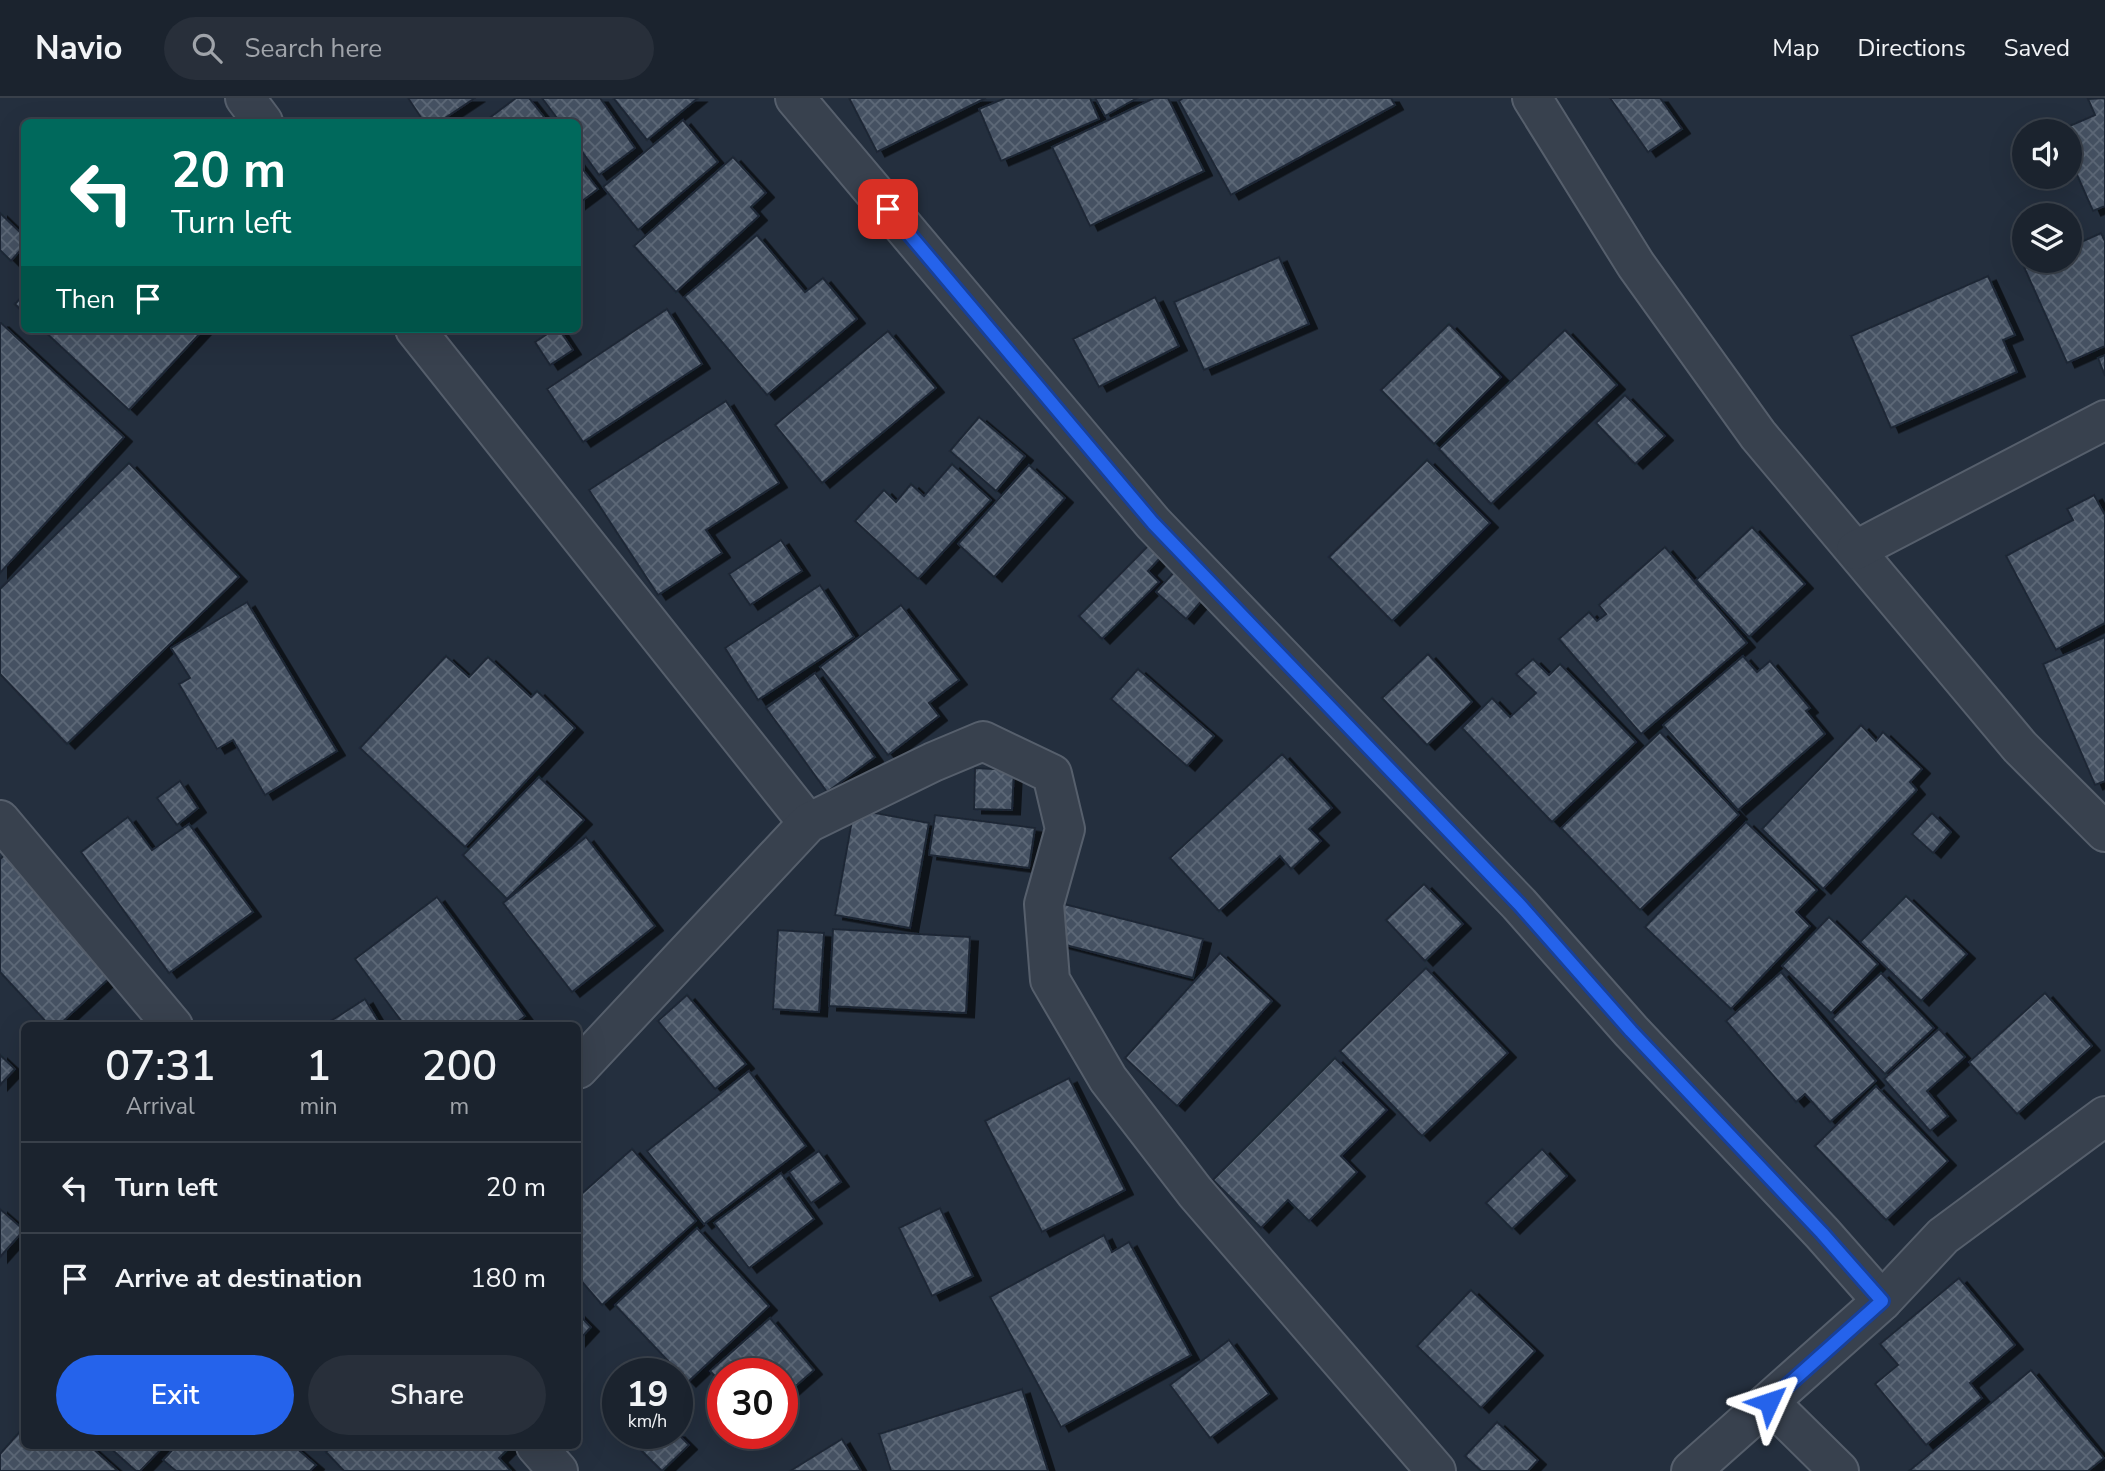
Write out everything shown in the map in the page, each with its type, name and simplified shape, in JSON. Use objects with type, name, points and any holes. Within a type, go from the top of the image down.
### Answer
[{"type":"street","points":[[245,98],[261,119]]},
{"type":"street","points":[[795,98],[1153,523],[1519,904],[1631,1031],[1822,1233],[1882,1301]]},
{"type":"street","points":[[1532,98],[1644,277],[1758,435],[2020,747],[2105,832]]},
{"type":"street","points":[[418,333],[808,822]]},
{"type":"street","points":[[1856,550],[2105,420]]},
{"type":"street","points":[[581,1066],[808,822],[983,741],[1052,774],[1065,829],[1044,904],[1050,980],[1108,1079],[1195,1192],[1436,1471]]},
{"type":"street","points":[[0,820],[170,1022]]},
{"type":"street","points":[[1691,1471],[1882,1301],[1942,1236],[2105,1116]]},
{"type":"street","points":[[1769,1402],[1839,1471]]},
{"type":"street","points":[[539,1449],[558,1471]]},
{"type":"building","points":[[408,98],[475,98],[444,119],[422,119]]},
{"type":"building","points":[[516,98],[529,98],[546,119],[488,119]]},
{"type":"building","points":[[542,98],[600,98],[635,148],[599,175],[581,150],[581,119],[558,119]]},
{"type":"building","points":[[615,98],[698,98],[647,140]]},
{"type":"building","points":[[849,98],[986,98],[877,152]]},
{"type":"building","points":[[1005,98],[1090,98],[1099,119],[1001,161],[979,109]]},
{"type":"building","points":[[1095,98],[1137,98],[1105,116]]},
{"type":"building","points":[[1154,98],[1168,98],[1204,171],[1090,226],[1052,147]]},
{"type":"building","points":[[1183,98],[1391,98],[1395,105],[1231,195],[1179,101]]},
{"type":"building","points":[[1610,98],[1660,98],[1682,129],[1648,152]]},
{"type":"building","points":[[2105,98],[2105,206],[2093,211],[2082,186],[2082,121],[2095,115],[2088,99]]},
{"type":"building","points":[[683,120],[718,162],[638,230],[603,187]]},
{"type":"building","points":[[733,157],[766,193],[751,207],[759,216],[676,292],[634,246]]},
{"type":"building","points":[[581,167],[598,189],[581,202]]},
{"type":"building","points":[[0,213],[21,233],[21,249],[11,261],[0,250]]},
{"type":"building","points":[[2101,233],[2105,241],[2105,346],[2067,363],[2027,273],[2082,273],[2082,242]]},
{"type":"building","points":[[757,235],[805,292],[823,278],[857,319],[767,395],[684,297]]},
{"type":"building","points":[[1279,257],[1309,324],[1204,370],[1174,302]]},
{"type":"building","points":[[1988,276],[2015,335],[2003,340],[2017,372],[1891,428],[1851,336]]},
{"type":"building","points":[[21,297],[21,310],[15,304]]},
{"type":"building","points":[[1155,297],[1179,346],[1099,387],[1073,339]]},
{"type":"building","points":[[667,309],[702,364],[583,442],[547,389]]},
{"type":"building","points":[[0,323],[124,437],[0,573]]},
{"type":"building","points":[[1449,324],[1501,377],[1434,444],[1381,390]]},
{"type":"building","points":[[1565,330],[1617,385],[1491,504],[1439,449]]},
{"type":"building","points":[[888,331],[936,388],[822,483],[775,425]]},
{"type":"building","points":[[46,333],[200,333],[129,410]]},
{"type":"building","points":[[549,333],[562,333],[573,350],[550,365],[535,342]]},
{"type":"building","points":[[2105,355],[2105,376],[2098,358]]},
{"type":"building","points":[[1625,395],[1665,436],[1635,464],[1596,423]]},
{"type":"building","points":[[726,401],[779,483],[706,530],[722,553],[658,595],[589,490]]},
{"type":"building","points":[[979,417],[1025,456],[996,491],[950,451]]},
{"type":"building","points":[[1427,460],[1490,523],[1392,621],[1329,557]]},
{"type":"building","points":[[129,463],[239,577],[67,744],[0,674],[0,589]]},
{"type":"building","points":[[952,464],[991,500],[918,579],[855,521],[884,490],[896,502],[911,484],[924,496]]},
{"type":"building","points":[[1029,465],[1065,498],[994,577],[958,544]]},
{"type":"building","points":[[2094,495],[2105,515],[2105,623],[2056,650],[2006,556],[2073,520],[2067,509]]},
{"type":"building","points":[[1752,527],[1805,584],[1749,637],[1696,580]]},
{"type":"building","points":[[781,540],[802,571],[750,605],[729,574]]},
{"type":"building","points":[[1149,545],[1161,557],[1148,571],[1159,582],[1102,639],[1079,616]]},
{"type":"building","points":[[1665,547],[1747,643],[1641,734],[1559,639],[1589,612],[1597,621],[1606,614],[1599,605]]},
{"type":"building","points":[[1175,571],[1204,598],[1186,619],[1156,592]]},
{"type":"building","points":[[820,585],[854,637],[758,700],[725,648]]},
{"type":"building","points":[[247,602],[337,751],[265,795],[233,740],[217,749],[179,684],[190,678],[171,648]]},
{"type":"building","points":[[901,605],[959,680],[929,703],[939,716],[888,755],[820,667]]},
{"type":"building","points":[[2105,637],[2105,781],[2095,785],[2043,664]]},
{"type":"building","points":[[1428,654],[1472,702],[1427,745],[1382,698]]},
{"type":"building","points":[[446,656],[469,677],[488,657],[531,697],[537,691],[575,728],[465,847],[360,748]]},
{"type":"building","points":[[1743,656],[1757,672],[1770,661],[1810,708],[1806,711],[1825,734],[1738,810],[1663,725]]},
{"type":"building","points":[[1533,659],[1549,675],[1560,664],[1636,742],[1552,822],[1462,728],[1492,698],[1510,717],[1536,693],[1516,674]]},
{"type":"building","points":[[1138,669],[1214,736],[1187,766],[1111,699]]},
{"type":"building","points":[[815,673],[875,757],[827,792],[766,708]]},
{"type":"building","points":[[1861,725],[1876,741],[1883,732],[1922,769],[1910,782],[1917,790],[1823,889],[1762,829]]},
{"type":"building","points":[[1660,732],[1739,815],[1640,910],[1561,828]]},
{"type":"building","points":[[1282,754],[1332,808],[1309,829],[1321,841],[1291,869],[1280,856],[1219,911],[1170,858]]},
{"type":"building","points":[[975,768],[1014,770],[1012,810],[974,809]]},
{"type":"building","points":[[539,777],[584,820],[507,899],[463,855]]},
{"type":"building","points":[[180,781],[198,808],[177,825],[157,798]]},
{"type":"building","points":[[854,809],[929,823],[910,928],[835,915]]},
{"type":"building","points":[[1932,813],[1951,832],[1933,853],[1912,834]]},
{"type":"building","points":[[935,815],[1035,828],[1029,868],[929,855]]},
{"type":"building","points":[[128,817],[152,850],[189,824],[253,912],[169,973],[81,852]]},
{"type":"building","points":[[1746,822],[1817,890],[1796,912],[1810,926],[1731,1009],[1645,927]]},
{"type":"building","points":[[586,837],[655,926],[572,992],[503,903]]},
{"type":"building","points":[[7,853],[116,972],[62,1022],[46,1022],[0,972],[0,859]]},
{"type":"building","points":[[1424,884],[1463,924],[1425,961],[1386,920]]},
{"type":"building","points":[[1906,896],[1967,954],[1921,1001],[1860,942]]},
{"type":"building","points":[[437,897],[525,1016],[517,1022],[402,1022],[355,959]]},
{"type":"building","points":[[1064,904],[1203,939],[1193,978],[1054,942]]},
{"type":"building","points":[[1829,917],[1878,964],[1831,1013],[1782,966]]},
{"type":"building","points":[[833,929],[970,937],[966,1013],[829,1006]]},
{"type":"building","points":[[778,930],[824,933],[819,1012],[773,1009]]},
{"type":"building","points":[[1220,953],[1272,1001],[1177,1106],[1125,1058]]},
{"type":"building","points":[[1426,968],[1508,1053],[1422,1136],[1340,1051]]},
{"type":"building","points":[[1781,972],[1876,1081],[1830,1122],[1805,1094],[1796,1102],[1726,1021]]},
{"type":"building","points":[[1881,973],[1934,1028],[1885,1074],[1832,1019]]},
{"type":"building","points":[[2045,993],[2092,1046],[2017,1114],[1969,1062]]},
{"type":"building","points":[[687,995],[746,1064],[715,1089],[658,1021]]},
{"type":"building","points":[[365,999],[379,1022],[329,1022]]},
{"type":"building","points":[[1939,1029],[1965,1057],[1927,1091],[1948,1116],[1930,1131],[1884,1079]]},
{"type":"building","points":[[0,1055],[15,1069],[0,1085]]},
{"type":"building","points":[[1335,1058],[1387,1110],[1341,1156],[1357,1172],[1309,1221],[1288,1200],[1261,1228],[1213,1180]]},
{"type":"building","points":[[749,1071],[806,1146],[704,1224],[647,1151]]},
{"type":"building","points":[[1069,1078],[1125,1190],[1042,1232],[985,1121]]},
{"type":"building","points":[[1876,1086],[1948,1161],[1886,1220],[1815,1146]]},
{"type":"building","points":[[632,1149],[696,1221],[602,1305],[581,1280],[581,1194]]},
{"type":"building","points":[[1542,1149],[1567,1176],[1512,1229],[1486,1203]]},
{"type":"building","points":[[819,1151],[841,1182],[811,1203],[789,1172]]},
{"type":"building","points":[[781,1173],[814,1219],[749,1268],[714,1223]]},
{"type":"building","points":[[940,1208],[973,1276],[932,1296],[899,1228]]},
{"type":"building","points":[[0,1209],[21,1227],[21,1233],[0,1257]]},
{"type":"building","points":[[697,1228],[769,1306],[714,1358],[707,1358],[707,1364],[693,1377],[693,1358],[665,1358],[615,1305]]},
{"type":"building","points":[[1104,1235],[1112,1252],[1129,1242],[1191,1355],[1061,1427],[990,1297]]},
{"type":"building","points":[[1959,1278],[2015,1345],[1970,1383],[1982,1398],[1926,1445],[1875,1384],[1898,1365],[1880,1344]]},
{"type":"building","points":[[1471,1290],[1535,1351],[1481,1408],[1417,1346]]},
{"type":"building","points":[[581,1317],[591,1327],[581,1338]]},
{"type":"building","points":[[770,1318],[814,1370],[798,1384],[798,1358],[725,1358]]},
{"type":"building","points":[[1229,1340],[1269,1394],[1210,1438],[1170,1385]]},
{"type":"building","points":[[2031,1370],[2104,1458],[2088,1471],[1909,1471]]},
{"type":"building","points":[[1022,1389],[1048,1471],[891,1471],[879,1434]]},
{"type":"building","points":[[1497,1422],[1538,1460],[1528,1471],[1481,1471],[1465,1456]]},
{"type":"building","points":[[21,1430],[21,1449],[93,1449],[118,1471],[0,1471],[0,1454]]},
{"type":"building","points":[[842,1439],[861,1471],[790,1471]]},
{"type":"building","points":[[111,1449],[161,1449],[140,1471],[136,1471]]},
{"type":"building","points":[[173,1449],[297,1449],[316,1465],[310,1471],[176,1471],[163,1460]]},
{"type":"building","points":[[330,1449],[508,1449],[499,1458],[511,1471],[344,1471],[326,1452]]},
{"type":"building","points":[[642,1449],[685,1449],[662,1471]]},
{"type":"route","points":[[888,209],[1153,523],[1519,904],[1631,1031],[1822,1233],[1882,1301],[1769,1402]]}]
